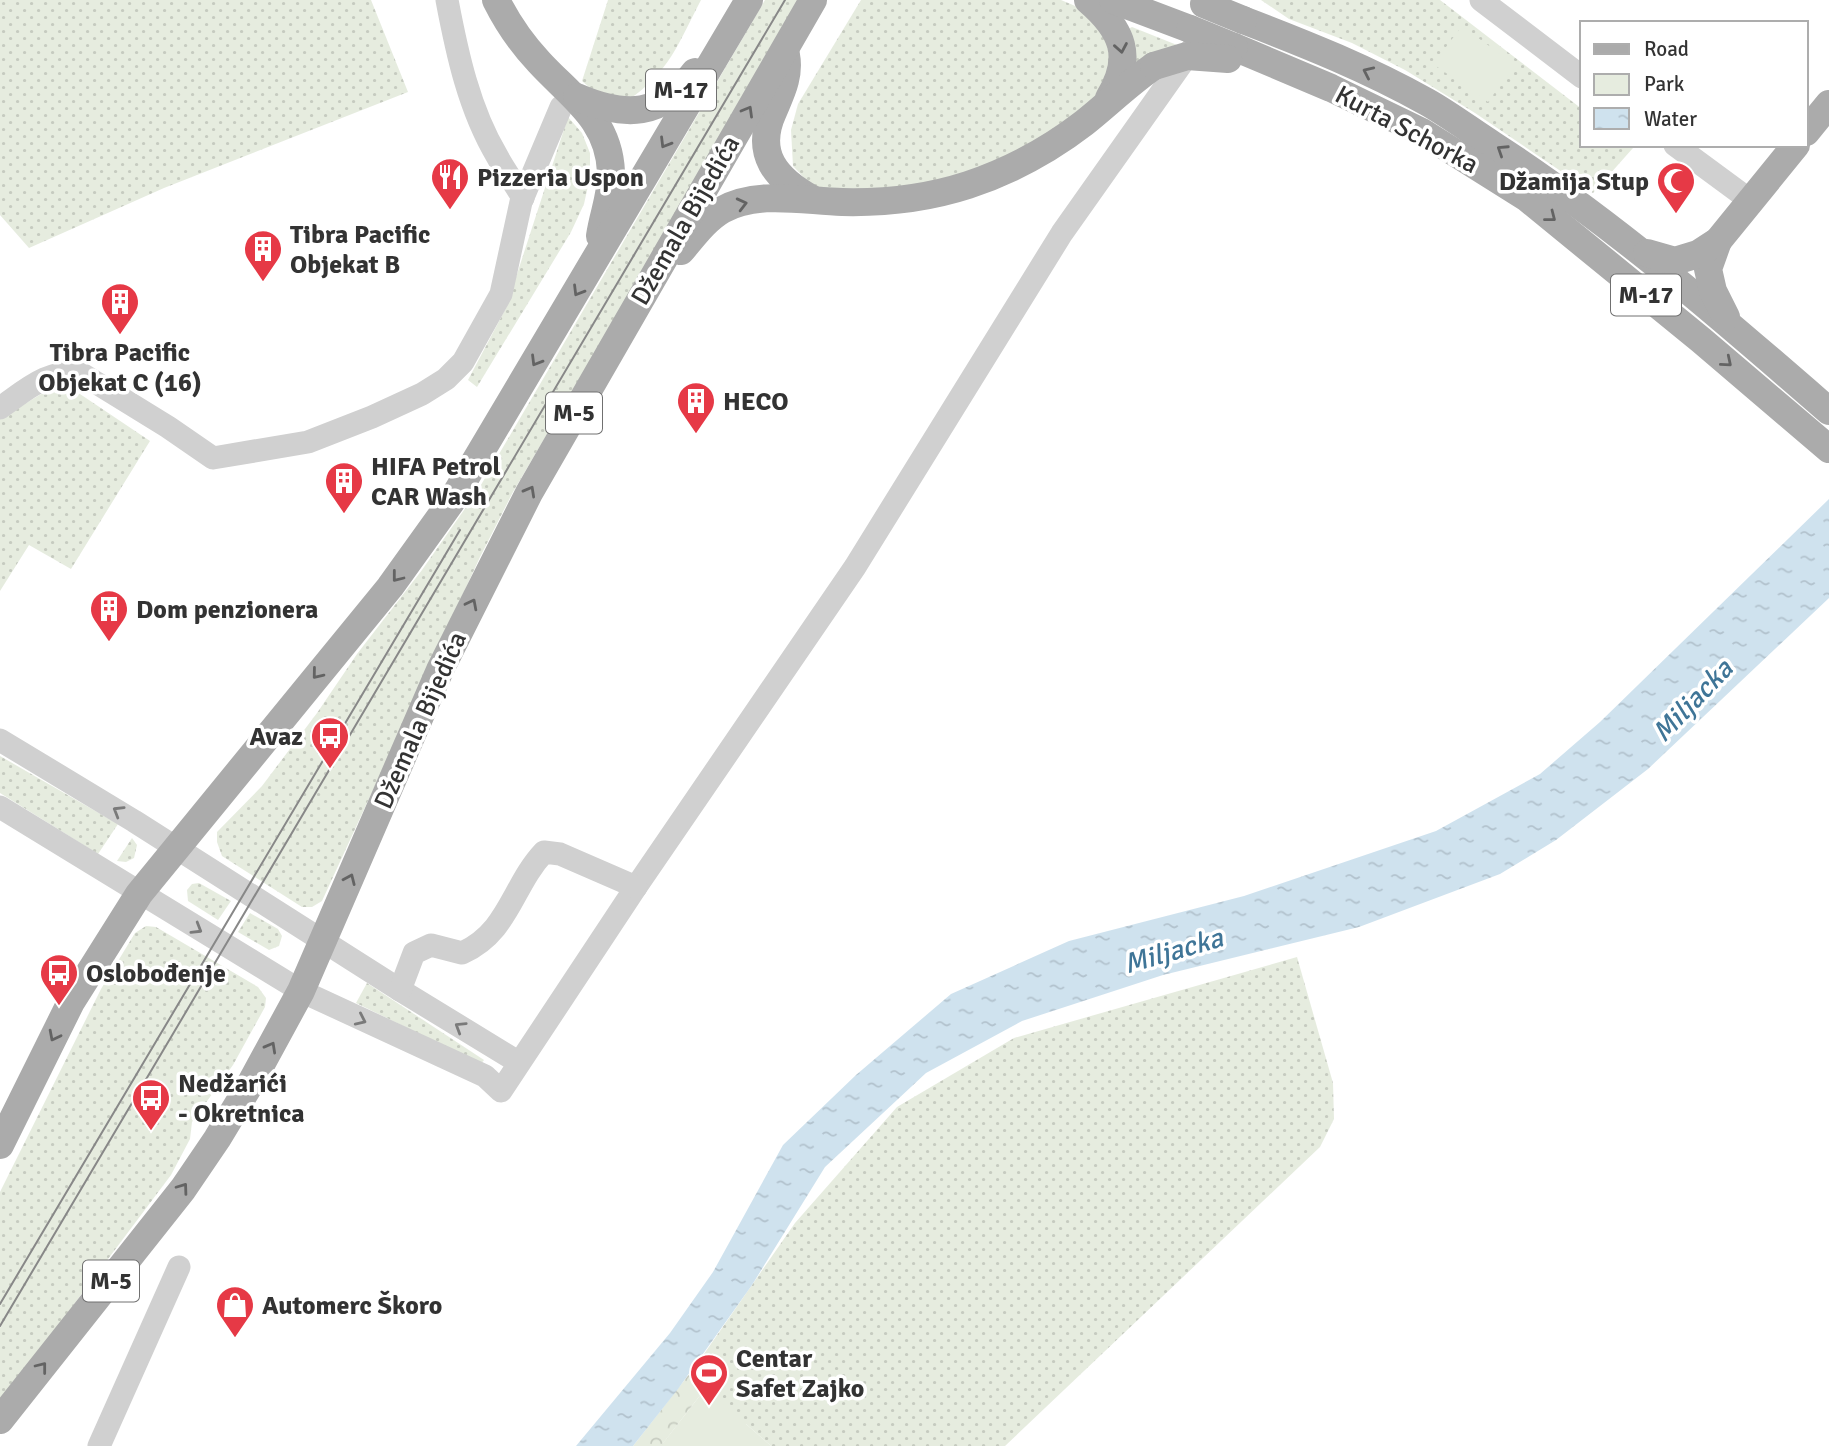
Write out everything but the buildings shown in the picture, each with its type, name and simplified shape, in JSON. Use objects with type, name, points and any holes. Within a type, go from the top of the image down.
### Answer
[{"type":"main road","name":"M-17","points":[[496,0],[523,44],[569,102],[621,111],[660,104],[680,91],[749,0]]},
{"type":"main road","name":"M-5","points":[[0,1145],[71,1002],[139,894],[390,587],[429,535],[487,444],[749,0]]},
{"type":"main road","name":"Džemala Bijedića","points":[[0,1420],[149,1233],[206,1156],[252,1081],[301,992],[440,670],[528,493],[813,0]]},
{"type":"main road","points":[[1088,0],[1109,20],[1121,42],[1122,73],[1106,103]]},
{"type":"main road","points":[[1113,0],[1190,29],[1231,53]]},
{"type":"main road","name":"Kurta Schorka","points":[[1227,6],[1429,103],[1523,164],[1639,250],[1829,411]]},
{"type":"main road","points":[[785,48],[788,63],[786,77],[766,130],[765,144],[768,157],[784,180],[812,199]]},
{"type":"main road","points":[[652,276],[677,255],[707,220],[723,209],[762,200],[874,202],[937,193],[967,185],[1001,173],[1035,156],[1086,122],[1154,66],[1187,55],[1231,53]]},
{"type":"main road","name":"Kurta Schorka","points":[[1231,53],[1260,57],[1422,132],[1527,198],[1829,449]]},
{"type":"main road","points":[[569,102],[596,122],[605,138],[611,171],[611,189],[595,261]]},
{"type":"main road","points":[[1808,130],[1829,104]]},
{"type":"main road","points":[[1639,250],[1675,261],[1698,254],[1718,241],[1794,147]]},
{"type":"main road","points":[[1718,241],[1708,269],[1713,292],[1731,326]]},
{"type":"street","points":[[447,0],[458,59],[479,118],[496,155],[523,198]]},
{"type":"street","points":[[1480,0],[1580,75]]},
{"type":"street","points":[[0,807],[301,992],[485,1076],[500,1091],[855,567],[1062,233],[1227,6]]},
{"type":"street","points":[[0,408],[55,373],[82,374],[213,458],[308,442],[343,430],[422,394],[446,379],[463,362],[501,294],[523,198],[569,102]]},
{"type":"street","points":[[1678,147],[1751,201]]},
{"type":"street","points":[[0,740],[518,1062]]},
{"type":"street","points":[[400,990],[414,953],[431,945],[462,953],[484,942],[498,926],[535,861],[544,852],[560,854],[636,887]]},
{"type":"street","points":[[99,1446],[179,1267]]},
{"type":"green space","points":[[0,0],[371,0],[408,92],[164,188],[29,248],[0,215]]},
{"type":"green space","points":[[608,0],[701,0],[672,56],[654,79],[628,100],[598,95],[582,81]]},
{"type":"green space","points":[[765,0],[802,0],[513,492],[480,557],[322,901],[312,907],[302,907],[222,856],[217,832],[262,786],[478,490]]},
{"type":"green space","points":[[861,0],[1061,0],[1080,8],[1100,28],[1112,48],[1111,76],[1083,114],[1022,154],[909,191],[835,193],[810,184],[793,166],[791,130],[798,104]]},
{"type":"green space","points":[[1261,0],[1440,0],[1580,107],[1580,147],[1633,148],[1593,193],[1475,113],[1405,70],[1352,43],[1289,19]]},
{"type":"green space","points":[[1462,26],[1515,65],[1488,102],[1433,64]]},
{"type":"green space","points":[[1132,27],[1182,47],[1131,66],[1128,29]]},
{"type":"green space","points":[[568,117],[582,133],[590,153],[590,177],[584,204],[571,232],[477,387],[468,380],[506,308]]},
{"type":"green space","points":[[61,388],[77,392],[150,441],[71,569],[29,545],[0,591],[0,419],[46,391]]},
{"type":"green space","points":[[0,756],[118,824],[98,854],[0,793]]},
{"type":"green space","points":[[132,838],[137,845],[134,858],[126,862],[117,861]]},
{"type":"green space","points":[[199,883],[231,901],[218,920],[188,901],[187,890],[192,884]]},
{"type":"green space","points":[[250,913],[278,929],[282,936],[279,946],[269,950],[238,932]]},
{"type":"green space","points":[[146,926],[156,927],[258,987],[266,998],[265,1007],[233,1065],[192,1122],[190,1139],[171,1175],[0,1403],[0,1192],[101,989],[135,933]]},
{"type":"green space","points":[[1297,957],[1333,1083],[1334,1119],[1320,1147],[1005,1446],[771,1446],[746,1424],[661,1446],[705,1389],[697,1364],[795,1223],[897,1107],[1014,1038]]},
{"type":"green space","points":[[367,983],[484,1060],[481,1064],[356,1003]]},
{"type":"green space","points":[[697,1364],[705,1389],[661,1446],[633,1446]]},
{"type":"green space","name":"Centar Safet Zajko","points":[[706,1389],[771,1446],[661,1446]]},
{"type":"water","name":"Miljacka","points":[[1829,499],[1829,598],[1648,769],[1556,840],[1500,874],[1359,927],[1163,975],[1022,1021],[926,1073],[825,1167],[752,1285],[678,1389],[633,1446],[576,1446],[670,1333],[713,1272],[783,1145],[856,1075],[951,994],[1069,941],[1244,896],[1436,831],[1540,774],[1600,722]]},
{"type":"tram line","points":[[0,1326],[785,0]]},
{"type":"tram line","points":[[0,1304],[460,530]]},
{"type":"place","name":"Pizzeria Uspon","points":[[450,211]]},
{"type":"place","name":"Džamija Stup","points":[[1676,215]]},
{"type":"place","name":"Tibra Pacific Objekat B","points":[[263,283]]},
{"type":"place","name":"Tibra Pacific Objekat C (16)","points":[[120,336]]},
{"type":"place","name":"HECO","points":[[696,435]]},
{"type":"place","name":"HIFA Petrol CAR Wash","points":[[344,515]]},
{"type":"place","name":"Dom penzionera","points":[[109,643]]},
{"type":"place","name":"Avaz","points":[[330,770]]},
{"type":"place","name":"Oslobođenje","points":[[59,1007]]},
{"type":"place","name":"Nedžarići - Okretnica","points":[[151,1132]]},
{"type":"place","name":"Automerc Škoro","points":[[235,1339]]},
{"type":"place","name":"Centar Safet Zajko","points":[[709,1407]]}]
